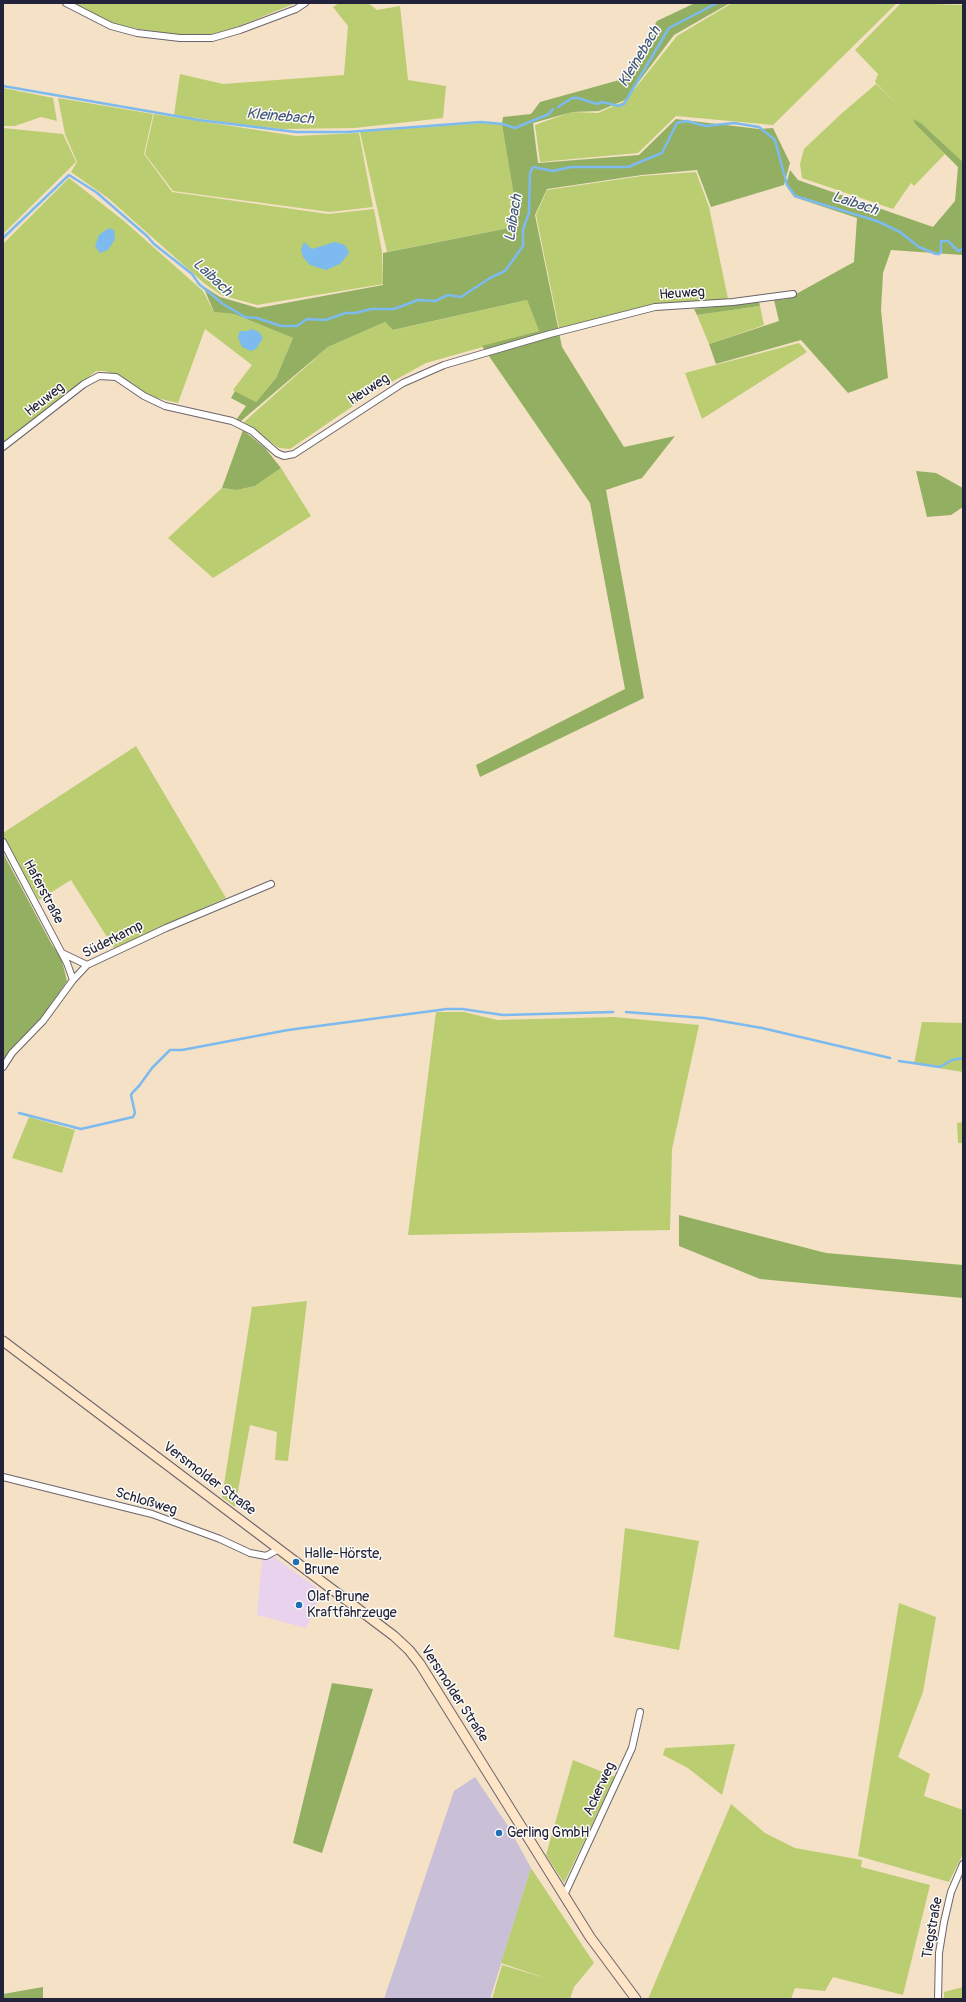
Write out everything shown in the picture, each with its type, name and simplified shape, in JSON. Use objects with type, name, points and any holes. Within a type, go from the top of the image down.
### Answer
[{"type":"main road","name":"Versmolder Straße","points":[[3,1341],[394,1636],[420,1664],[563,1894],[603,1956],[636,1999]]},
{"type":"street","points":[[66,3],[111,26],[137,33],[180,38],[212,38],[240,30],[296,9],[305,3]]},
{"type":"street","name":"Heuweg","points":[[3,447],[84,384],[99,376],[116,377],[144,396],[165,406],[232,422],[252,430],[277,453],[284,456],[294,454],[403,383],[444,365],[550,334],[655,307],[727,302],[793,294]]},
{"type":"street","name":"Haferstraße","points":[[3,842],[62,953],[73,980]]},
{"type":"street","name":"Süderkamp","points":[[3,1067],[12,1053],[43,1020],[73,980],[87,965],[166,928],[271,884]]},
{"type":"street","points":[[62,953],[87,965]]},
{"type":"street","name":"Schloßweg","points":[[3,1477],[152,1514],[250,1553],[266,1556],[279,1549]]},
{"type":"street","name":"Ackerweg","points":[[563,1894],[566,1891],[632,1748],[640,1712]]},
{"type":"street","name":"Tiegstraße","points":[[938,1999],[939,1953],[944,1922],[951,1892],[963,1864]]},
{"type":"shaded area","points":[[274,1557],[322,1592],[306,1628],[257,1615],[262,1559]]},
{"type":"shaded area","points":[[475,1777],[508,1826],[531,1868],[490,1999],[384,1999],[454,1791]]},
{"type":"green space","points":[[74,3],[296,3],[237,27],[209,35],[180,35],[138,29],[111,23]]},
{"type":"green space","points":[[339,3],[368,3],[377,10],[400,6],[408,80],[446,86],[443,118],[355,128],[282,129],[174,115],[180,74],[223,84],[344,75],[348,26],[333,7]]},
{"type":"green space","points":[[695,3],[730,3],[674,35],[625,100],[599,111],[572,112],[533,123],[538,163],[639,155],[676,119],[759,129],[773,128],[790,163],[784,185],[711,207],[697,170],[642,175],[547,189],[535,215],[562,347],[624,447],[675,436],[642,478],[606,490],[644,698],[480,777],[476,765],[625,689],[590,503],[482,346],[539,331],[527,300],[393,330],[385,322],[328,347],[241,421],[236,420],[246,406],[231,398],[235,391],[256,402],[276,378],[293,338],[234,314],[214,312],[203,286],[220,297],[258,308],[383,285],[383,253],[519,226],[502,125],[503,117],[531,114],[540,102],[623,79],[657,21]]},
{"type":"green space","points":[[732,3],[896,4],[773,125],[676,116],[638,153],[540,162],[535,125],[571,112],[598,113],[625,101],[677,36]]},
{"type":"green space","points":[[901,3],[963,5],[963,162],[921,123],[914,120],[915,124],[945,154],[914,186],[911,183],[893,209],[802,178],[800,164],[804,149],[876,84],[900,107],[875,82],[878,74],[855,50]]},
{"type":"green space","points":[[3,88],[53,98],[57,121],[41,117],[15,126],[3,126]]},
{"type":"green space","points":[[58,98],[153,114],[144,154],[172,192],[328,214],[374,209],[382,252],[383,284],[257,305],[221,295],[205,284],[108,198],[71,172],[77,162],[65,134]]},
{"type":"green space","points":[[154,114],[296,136],[359,133],[373,207],[330,212],[173,191],[145,154]]},
{"type":"green space","points":[[913,119],[921,123],[963,162],[963,255],[891,250],[883,273],[881,310],[888,378],[848,393],[801,340],[716,364],[709,344],[779,321],[774,300],[787,299],[854,262],[857,218],[794,197],[786,185],[790,170],[798,180],[933,227],[955,201],[958,167],[915,124]]},
{"type":"green space","points":[[482,123],[502,125],[519,226],[387,252],[360,132]]},
{"type":"green space","points":[[3,128],[63,134],[76,162],[3,234]]},
{"type":"green space","points":[[696,172],[709,207],[728,299],[645,308],[559,328],[536,215],[547,190],[642,176]]},
{"type":"green space","points":[[69,178],[124,221],[203,291],[214,312],[234,314],[293,338],[276,378],[256,402],[233,390],[252,365],[205,329],[178,403],[148,396],[114,374],[104,371],[96,371],[3,444],[3,244]]},
{"type":"green space","points":[[527,300],[539,331],[426,363],[375,391],[290,449],[279,448],[244,422],[328,347],[385,322],[394,330]]},
{"type":"green space","points":[[759,302],[760,306],[697,315],[694,309]]},
{"type":"green space","points":[[760,306],[764,325],[709,344],[697,315]]},
{"type":"green space","points":[[799,343],[807,352],[702,419],[685,373]]},
{"type":"green space","points":[[243,430],[265,448],[281,468],[255,486],[237,490],[222,488]]},
{"type":"green space","points":[[281,468],[311,516],[213,578],[168,538],[222,488],[237,490],[255,486]]},
{"type":"green space","points":[[916,471],[936,473],[963,488],[963,507],[951,515],[927,517]]},
{"type":"green space","points":[[136,746],[226,898],[114,948],[71,880],[39,900],[3,839],[3,833]]},
{"type":"green space","points":[[3,853],[52,945],[61,957],[67,981],[40,1020],[11,1050],[3,1061]]},
{"type":"green space","points":[[436,1012],[464,1012],[497,1020],[614,1017],[699,1025],[672,1149],[670,1230],[408,1235]]},
{"type":"green space","points":[[922,1022],[963,1023],[963,1072],[914,1064]]},
{"type":"green space","points":[[29,1117],[75,1130],[62,1173],[12,1158]]},
{"type":"green space","points":[[963,1122],[963,1143],[958,1143],[957,1123]]},
{"type":"green space","points":[[679,1215],[826,1253],[963,1265],[963,1298],[760,1279],[679,1246]]},
{"type":"green space","points":[[307,1301],[288,1461],[275,1460],[277,1432],[250,1425],[235,1507],[222,1497],[252,1307]]},
{"type":"green space","points":[[625,1528],[699,1541],[679,1650],[614,1637]]},
{"type":"green space","points":[[899,1603],[936,1617],[923,1692],[898,1757],[930,1774],[924,1796],[963,1810],[963,1854],[949,1882],[858,1856]]},
{"type":"green space","points":[[332,1683],[373,1689],[322,1853],[293,1843]]},
{"type":"green space","points":[[735,1744],[722,1795],[688,1768],[663,1755],[665,1748]]},
{"type":"green space","points":[[573,1760],[615,1777],[564,1883],[546,1855]]},
{"type":"green space","points":[[731,1804],[765,1833],[795,1848],[862,1860],[861,1867],[930,1885],[903,1995],[833,1977],[825,1991],[795,1988],[791,1999],[648,1999]]},
{"type":"green space","points":[[531,1868],[594,1963],[574,1987],[570,1999],[492,1999],[502,1965],[548,1979],[501,1963]]},
{"type":"green space","points":[[43,1987],[43,1999],[3,1999],[3,1994]]},
{"type":"green space","points":[[963,1987],[963,1999],[944,1999],[944,1992]]},
{"type":"water","points":[[109,228],[114,230],[115,239],[108,250],[100,253],[95,246],[99,235]]},
{"type":"water","points":[[304,242],[312,249],[335,242],[345,245],[349,253],[340,264],[326,270],[310,265],[303,257],[301,250]]},
{"type":"water","points":[[251,329],[259,332],[263,338],[256,349],[251,351],[242,347],[238,337],[240,331],[248,331]]},
{"type":"waterway","name":"Kleinebach","points":[[558,107],[572,98],[578,98],[597,104],[602,102],[619,106],[624,104],[669,28],[717,3]]},
{"type":"waterway","name":"Kleinebach","points":[[3,86],[199,120],[296,132],[348,132],[481,122],[503,124],[515,128],[549,114],[553,109]]},
{"type":"waterway","name":"Laibach","points":[[3,238],[69,175],[96,192],[147,236],[154,244],[192,274],[199,284],[223,304],[245,317],[257,318],[281,326],[297,326],[307,319],[325,320],[346,313],[356,313],[371,309],[394,309],[418,300],[435,301],[448,295],[461,297],[490,278],[505,271],[523,246],[523,229],[529,213],[530,173],[533,167],[553,171],[571,167],[628,167],[662,153],[677,123],[686,121],[706,126],[734,123],[759,127],[775,140],[787,185],[795,196],[877,221],[900,232],[919,247],[936,254],[941,252],[941,241],[948,241],[958,251],[963,249]]},
{"type":"waterway","points":[[19,1113],[81,1129],[133,1117],[135,1113],[131,1095],[152,1068],[170,1050],[182,1050],[288,1030],[447,1009],[462,1009],[503,1015],[613,1012]]},
{"type":"waterway","points":[[626,1012],[704,1018],[762,1028],[890,1058]]},
{"type":"waterway","points":[[899,1061],[940,1067],[952,1060],[963,1058]]},
{"type":"place","name":"Halle-Hörste, Brune","points":[[296,1562]]},
{"type":"place","name":"Olaf Brune Kraftfahrzeuge","points":[[299,1605]]},
{"type":"place","name":"Gerling GmbH","points":[[499,1833]]}]
